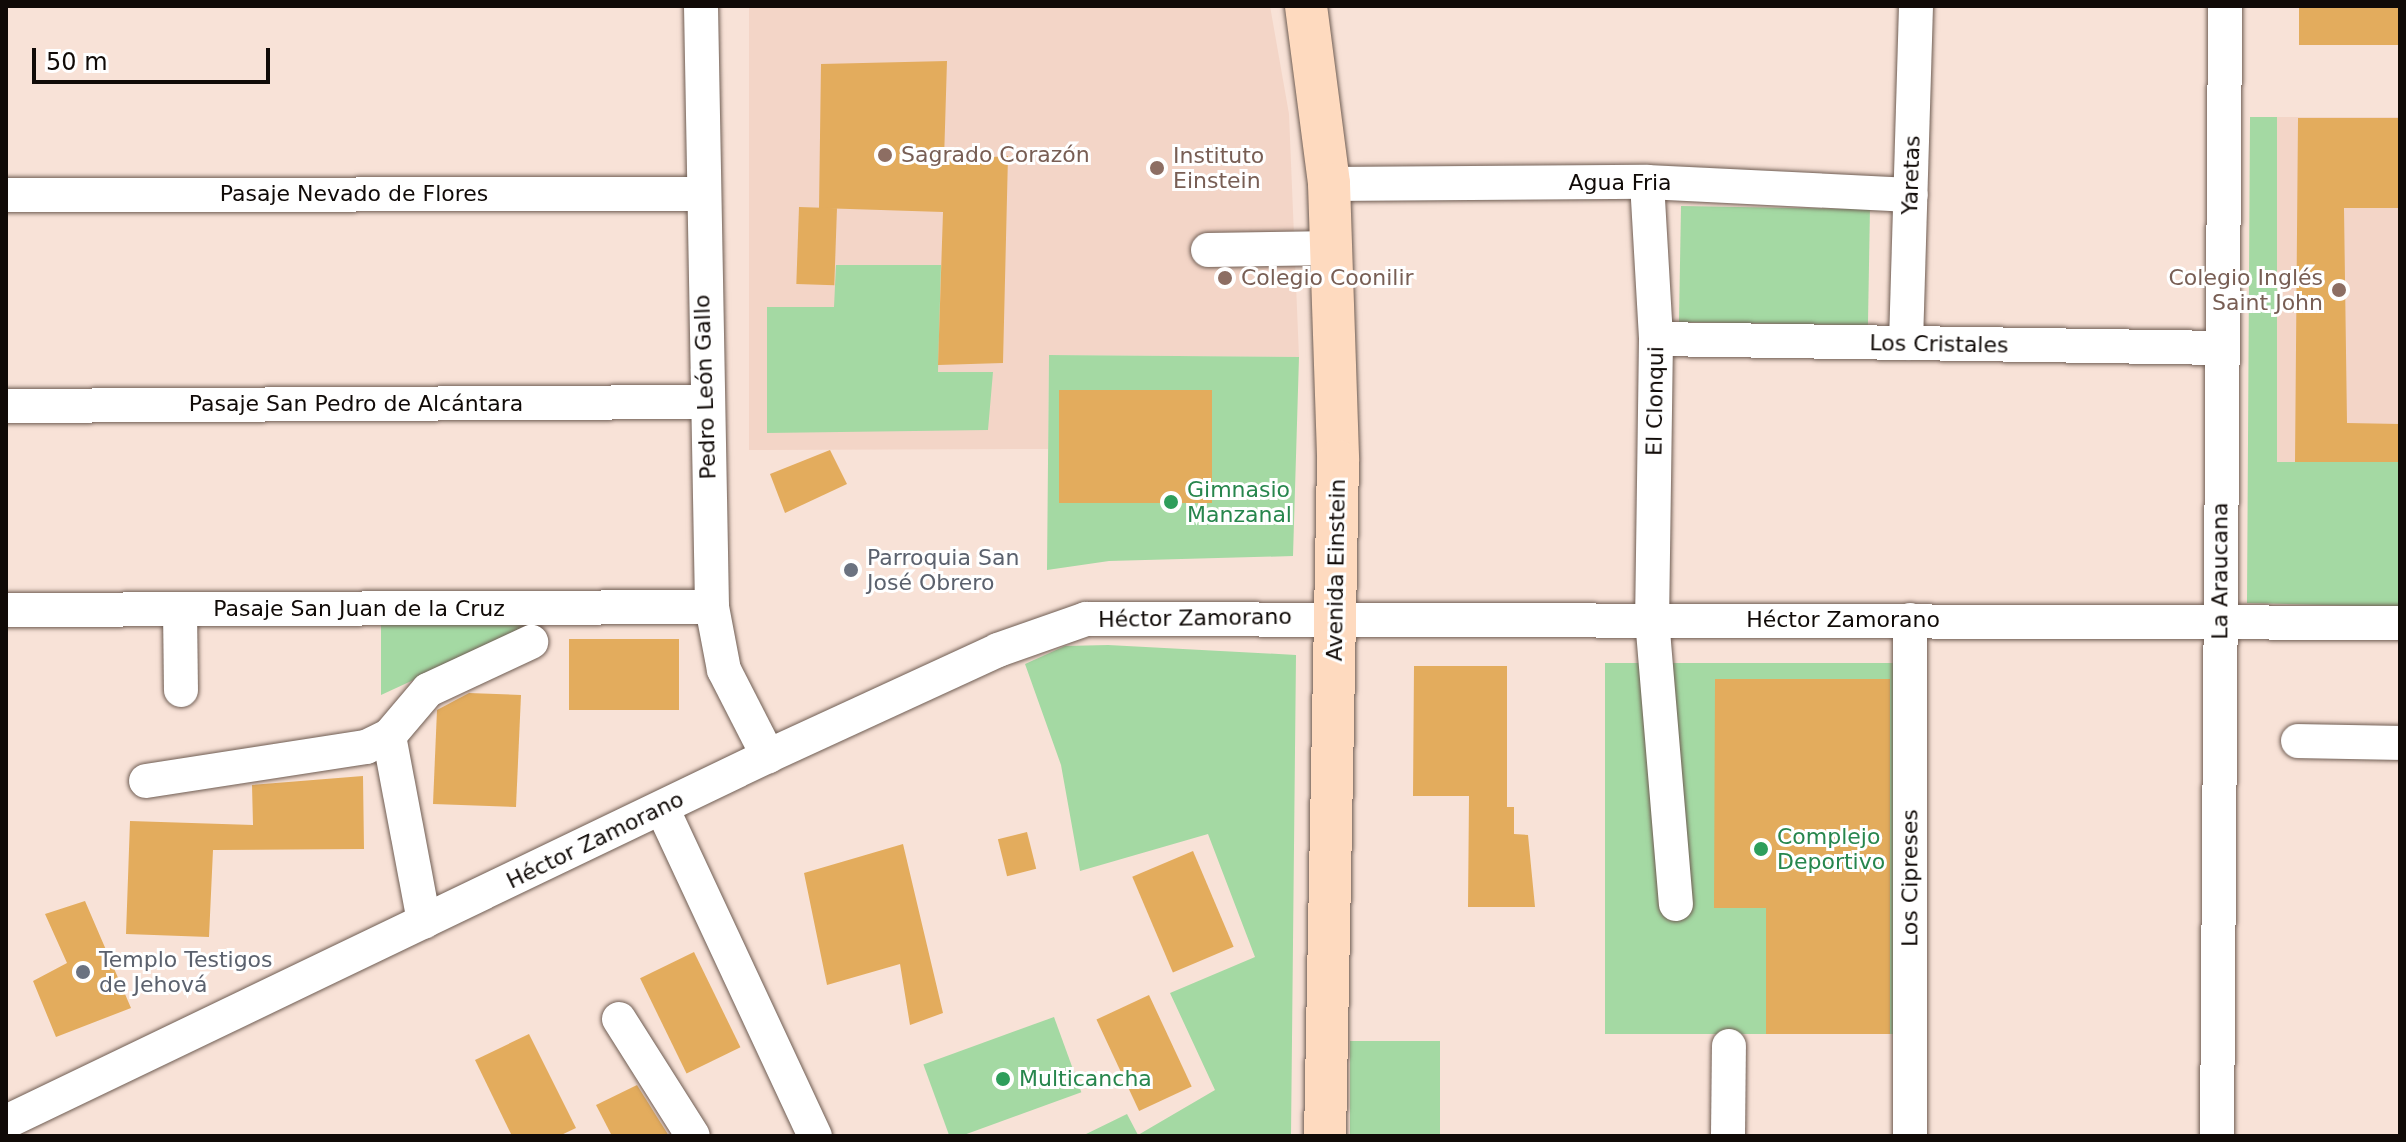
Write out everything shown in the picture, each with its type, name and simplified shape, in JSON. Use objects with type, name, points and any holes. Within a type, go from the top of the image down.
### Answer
[{"type":"main road","name":"Avenida Einstein","points":[[1306,6],[1329,184],[1333,248],[1335,618],[1325,1136]]},
{"type":"street","name":"Pedro León Gallo","points":[[701,6],[701,194],[712,607],[724,670],[768,756]]},
{"type":"street","name":"Yaretas","points":[[1906,343],[1916,6]]},
{"type":"street","name":"La Araucana","points":[[2217,1136],[2225,6]]},
{"type":"street","name":"Agua Fria","points":[[1329,184],[1647,182],[1911,195]]},
{"type":"street","name":"El Clonqui","points":[[1647,182],[1656,339],[1652,619],[1676,904]]},
{"type":"street","name":"Pasaje Nevado de Flores","points":[[6,195],[701,194]]},
{"type":"street","points":[[1208,250],[1333,248]]},
{"type":"street","name":"Los Cristales","points":[[1656,339],[2221,348]]},
{"type":"street","name":"Pasaje San Pedro de Alcántara","points":[[6,406],[706,402]]},
{"type":"street","name":"Pasaje San Juan de la Cruz","points":[[6,610],[712,607]]},
{"type":"street","points":[[180,610],[181,690]]},
{"type":"street","name":"Héctor Zamorano","points":[[9,1124],[768,756],[998,650],[1086,619],[2400,623]]},
{"type":"street","name":"Los Cipreses","points":[[1910,620],[1910,1136]]},
{"type":"street","points":[[146,781],[366,747],[389,736],[428,690],[531,642]]},
{"type":"street","points":[[389,736],[424,922]]},
{"type":"street","points":[[2298,741],[2400,743]]},
{"type":"street","points":[[662,808],[815,1136]]},
{"type":"street","points":[[619,1019],[693,1136]]},
{"type":"street","points":[[1728,1136],[1729,1046]]},
{"type":"shaded area","points":[[749,6],[1270,6],[1289,114],[1299,357],[1049,355],[1048,449],[749,450]]},
{"type":"shaded area","name":"Colegio Inglés Saint John","points":[[2277,117],[2400,117],[2400,462],[2277,462]]},
{"type":"green space","points":[[2250,117],[2277,117],[2277,462],[2400,462],[2400,607],[2247,603]]},
{"type":"green space","points":[[1681,206],[1870,209],[1868,325],[1679,322]]},
{"type":"green space","points":[[836,265],[941,265],[938,372],[993,372],[988,430],[767,433],[767,307],[834,307]]},
{"type":"green space","name":"Gimnasio Manzanal","points":[[1049,355],[1299,357],[1293,556],[1109,561],[1047,570]]},
{"type":"green space","points":[[533,615],[533,625],[381,695],[381,616]]},
{"type":"green space","points":[[1108,645],[1296,655],[1291,1136],[1082,1136],[1127,1114],[1138,1135],[1215,1090],[1170,993],[1255,957],[1208,834],[1080,871],[1061,765],[1025,664],[1065,646]]},
{"type":"green space","name":"Complejo Deportivo","points":[[1605,663],[1902,663],[1902,1034],[1605,1034]]},
{"type":"green space","name":"Multicancha","points":[[1054,1017],[1081,1092],[961,1136],[949,1136],[923,1065]]},
{"type":"green space","points":[[1350,1041],[1440,1041],[1440,1136],[1350,1136]]},
{"type":"building","points":[[2299,6],[2400,6],[2400,45],[2299,45]]},
{"type":"building","points":[[947,61],[944,160],[1008,156],[1003,363],[938,365],[943,212],[819,208],[821,64]]},
{"type":"building","points":[[2298,118],[2400,118],[2400,208],[2344,208],[2347,423],[2400,424],[2400,462],[2295,462]]},
{"type":"building","points":[[799,207],[837,208],[834,285],[796,284]]},
{"type":"building","points":[[1059,390],[1212,390],[1212,503],[1059,503]]},
{"type":"building","points":[[830,450],[847,484],[785,513],[770,474]]},
{"type":"building","points":[[569,639],[679,639],[679,710],[569,710]]},
{"type":"building","points":[[1414,666],[1507,666],[1507,807],[1514,807],[1514,834],[1528,835],[1535,907],[1468,907],[1469,796],[1413,796]]},
{"type":"building","points":[[1715,679],[1890,679],[1890,1034],[1766,1034],[1766,908],[1714,908]]},
{"type":"building","points":[[469,693],[521,695],[516,807],[433,804],[437,710]]},
{"type":"building","points":[[363,776],[364,849],[213,850],[209,937],[126,934],[130,821],[253,825],[252,785]]},
{"type":"building","points":[[1027,832],[1036,869],[1007,876],[998,839]]},
{"type":"building","points":[[903,844],[943,1013],[910,1025],[900,964],[827,985],[804,873]]},
{"type":"building","points":[[1193,851],[1234,947],[1173,973],[1132,877]]},
{"type":"building","name":"Templo Testigos de Jehová","points":[[85,901],[131,1008],[56,1037],[33,981],[67,963],[45,914]]},
{"type":"building","points":[[694,952],[740,1047],[687,1074],[640,978]]},
{"type":"building","points":[[1149,995],[1192,1087],[1139,1111],[1096,1020]]},
{"type":"building","points":[[529,1034],[576,1128],[559,1136],[512,1136],[475,1060]]},
{"type":"building","points":[[637,1085],[669,1136],[612,1136],[596,1105]]},
{"type":"place","name":"Sagrado Corazón","points":[[885,155]]},
{"type":"place","name":"Instituto Einstein","points":[[1157,168]]},
{"type":"place","name":"Colegio Coonilir","points":[[1225,278]]},
{"type":"place","name":"Colegio Inglés Saint John","points":[[2339,290]]},
{"type":"place","name":"Gimnasio Manzanal","points":[[1171,502]]},
{"type":"place","name":"Parroquia San José Obrero","points":[[851,570]]},
{"type":"place","name":"Complejo Deportivo","points":[[1761,849]]},
{"type":"place","name":"Templo Testigos de Jehová","points":[[83,972]]},
{"type":"place","name":"Multicancha","points":[[1003,1079]]}]
